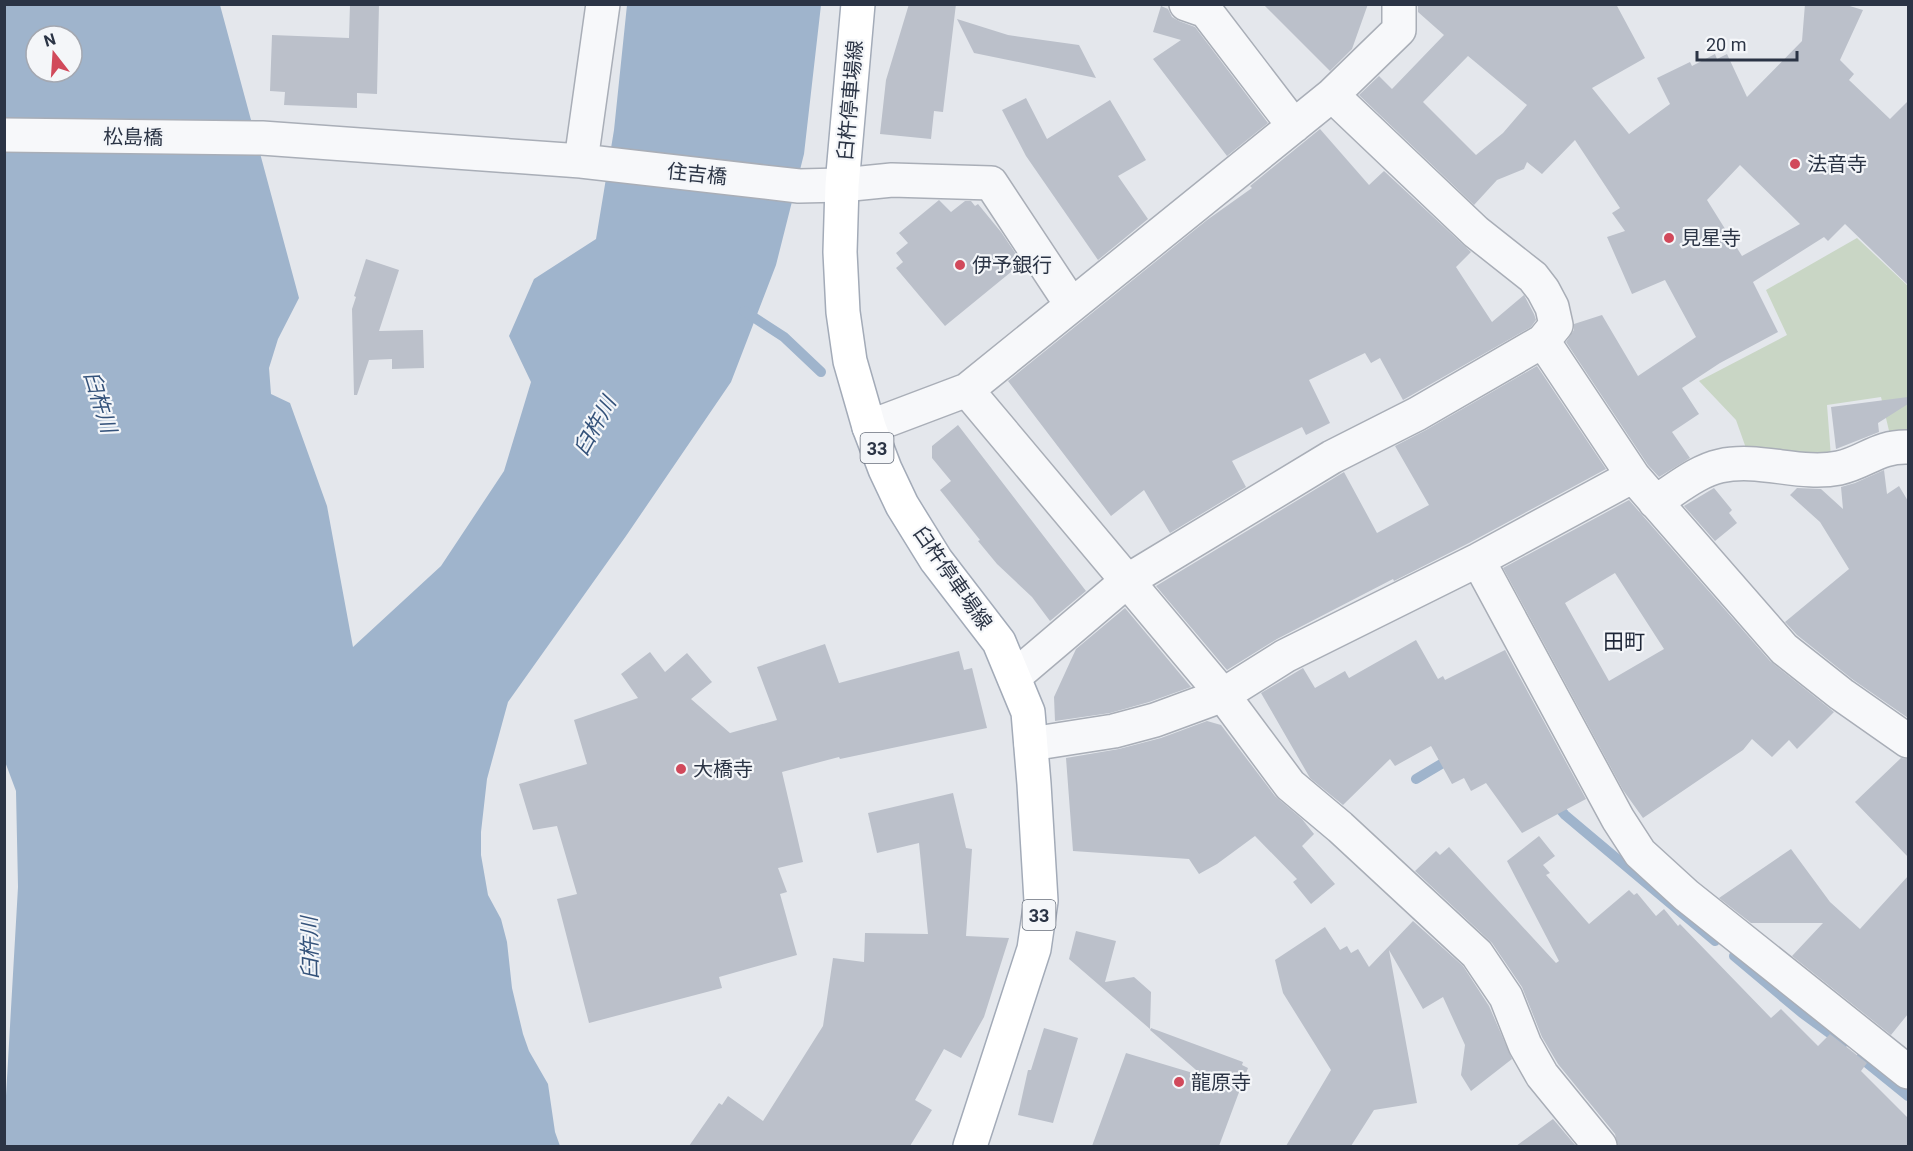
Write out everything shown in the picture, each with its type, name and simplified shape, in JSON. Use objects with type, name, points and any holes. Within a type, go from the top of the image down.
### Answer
[{"type":"main road","name":"臼杵停車場線","points":[[858,4],[842,185],[840,252],[843,312],[850,361],[869,427],[902,505],[936,560],[999,642],[1028,712],[1041,901],[1034,949],[970,1146]]},
{"type":"street","points":[[588,162],[603,4]]},
{"type":"street","points":[[1186,4],[1206,11],[1294,126]]},
{"type":"street","points":[[869,427],[967,390],[1332,95],[1399,30],[1399,4]]},
{"type":"street","points":[[1014,677],[1127,581],[1332,457],[1417,414],[1543,341],[1556,325],[1552,307],[1533,277],[1476,232],[1332,95]]},
{"type":"street","name":"松島橋","points":[[4,135],[262,138],[588,162]]},
{"type":"street","name":"住吉橋","points":[[588,162],[799,186],[892,180],[991,183],[1071,304]]},
{"type":"street","points":[[1543,341],[1633,476],[1784,649],[1840,694],[1908,741]]},
{"type":"street","points":[[967,390],[1223,694],[1290,785],[1340,827],[1477,954],[1506,997],[1525,1045],[1542,1075],[1600,1146]]},
{"type":"street","points":[[1656,502],[1707,470],[1718,466],[1736,463],[1821,470],[1840,467],[1869,457],[1880,450],[1908,447]]},
{"type":"street","points":[[1031,744],[1114,731],[1170,715],[1223,694],[1285,656],[1478,560],[1633,476]]},
{"type":"street","points":[[1478,560],[1617,819],[1640,853],[1686,895],[1908,1072]]},
{"type":"green space","points":[[1857,238],[1908,286],[1908,434],[1890,435],[1881,397],[1827,405],[1831,457],[1747,451],[1736,420],[1699,381],[1787,335],[1766,290]]},
{"type":"water","name":"臼杵川","points":[[5,5],[220,5],[299,298],[278,339],[269,368],[271,394],[290,403],[327,506],[353,647],[441,566],[504,471],[531,382],[509,336],[534,279],[596,239],[614,130],[627,5],[821,5],[804,154],[776,265],[731,382],[626,536],[508,702],[487,779],[481,832],[481,855],[488,895],[501,919],[507,942],[512,988],[523,1034],[529,1051],[548,1084],[555,1132],[560,1146],[5,1146],[18,887],[16,791],[4,759]]},
{"type":"building","points":[[350,4],[379,4],[377,94],[357,93],[357,108],[284,105],[285,92],[270,91],[272,35],[349,38]]},
{"type":"building","points":[[909,4],[956,4],[943,112],[934,111],[931,139],[880,134],[886,80]]},
{"type":"building","points":[[1263,4],[1368,4],[1352,49],[1330,71]]},
{"type":"building","points":[[1418,4],[1616,4],[1645,58],[1592,88],[1629,134],[1670,104],[1657,78],[1690,62],[1692,66],[1715,54],[1717,59],[1727,54],[1747,97],[1802,41],[1805,4],[1843,4],[1863,10],[1840,60],[1854,74],[1849,80],[1890,119],[1908,101],[1908,285],[1845,224],[1828,241],[1824,237],[1753,282],[1778,332],[1720,363],[1682,388],[1699,414],[1672,432],[1690,458],[1659,477],[1648,465],[1566,342],[1574,330],[1574,324],[1602,315],[1638,376],[1696,337],[1665,280],[1632,294],[1607,237],[1625,231],[1612,213],[1620,208],[1575,140],[1542,174],[1527,162],[1524,169],[1497,180],[1474,205],[1359,95],[1379,76],[1392,89],[1444,35],[1418,12]],"holes":[[[1468,56],[1527,105],[1503,133],[1476,155],[1423,102]],[[1740,165],[1800,224],[1742,256],[1707,200]]]},
{"type":"building","points":[[1161,6],[1168,9],[1172,17],[1195,27],[1268,123],[1227,156],[1153,59],[1181,40],[1153,32]]},
{"type":"building","points":[[957,19],[1008,35],[1079,45],[1096,78],[974,53]]},
{"type":"building","points":[[1026,98],[1047,139],[1110,100],[1146,160],[1118,176],[1148,219],[1098,260],[1026,156],[1002,110]]},
{"type":"building","points":[[1320,129],[1369,185],[1384,171],[1471,252],[1456,267],[1492,322],[1524,295],[1536,320],[1531,327],[1403,400],[1380,358],[1371,363],[1365,353],[1309,380],[1330,423],[1306,435],[1302,427],[1232,461],[1246,487],[1170,533],[1144,490],[1111,516],[1008,381],[1207,220],[1252,188],[1250,186]]},
{"type":"building","name":"伊予銀行","points":[[939,200],[951,212],[965,201],[971,201],[975,206],[978,204],[1022,263],[945,326],[896,268],[903,262],[896,253],[908,243],[899,233]]},
{"type":"building","points":[[366,259],[399,270],[379,331],[423,330],[424,368],[392,369],[392,359],[369,360],[357,395],[354,395],[352,309]]},
{"type":"building","points":[[1537,366],[1606,469],[1469,543],[1277,639],[1227,670],[1156,586],[1344,472],[1377,533],[1429,505],[1395,446]]},
{"type":"building","points":[[1908,397],[1908,404],[1878,423],[1879,432],[1836,449],[1831,407]]},
{"type":"building","points":[[958,425],[1086,591],[1050,621],[1032,597],[997,564],[940,490],[951,481],[932,458],[932,446]]},
{"type":"building","points":[[1884,470],[1887,494],[1899,486],[1908,501],[1908,718],[1852,679],[1797,635],[1785,622],[1849,569],[1820,522],[1790,495],[1797,488],[1821,489],[1843,509],[1841,487]]},
{"type":"building","points":[[1714,488],[1732,510],[1729,513],[1737,523],[1715,541],[1684,506]]},
{"type":"building","points":[[1629,500],[1770,661],[1834,712],[1797,749],[1789,740],[1772,757],[1752,739],[1743,750],[1643,818],[1623,790],[1503,568]],"holes":[[[1615,573],[1664,649],[1609,681],[1565,603]]]},
{"type":"building","points":[[1125,608],[1191,687],[1110,713],[1055,721],[1054,697],[1076,649]]},
{"type":"building","points":[[1416,640],[1438,679],[1443,676],[1445,680],[1505,650],[1586,799],[1522,833],[1486,783],[1471,791],[1464,778],[1452,784],[1431,746],[1395,766],[1390,759],[1343,805],[1310,778],[1261,693],[1303,668],[1315,688],[1345,671],[1349,678]]},
{"type":"building","points":[[825,644],[839,683],[959,651],[964,670],[972,668],[987,728],[840,759],[839,757],[782,772],[803,862],[778,868],[787,892],[780,894],[797,955],[719,977],[722,988],[589,1023],[557,899],[577,894],[557,826],[533,830],[519,784],[587,764],[574,720],[638,698],[621,674],[650,652],[665,672],[687,653],[712,682],[691,699],[730,733],[777,720],[757,667]]},
{"type":"building","points":[[1207,721],[1221,725],[1275,796],[1302,819],[1314,834],[1302,846],[1335,884],[1311,904],[1293,882],[1297,879],[1255,836],[1217,864],[1199,874],[1189,859],[1073,851],[1066,758],[1119,749],[1161,738]]},
{"type":"building","points":[[1901,758],[1908,759],[1908,857],[1855,802]]},
{"type":"building","points":[[953,793],[966,848],[972,849],[966,936],[1009,938],[984,1017],[961,1058],[944,1049],[915,1100],[932,1110],[910,1146],[689,1146],[719,1103],[722,1105],[728,1096],[763,1121],[823,1026],[833,958],[864,962],[865,933],[928,934],[919,843],[877,853],[868,813]]},
{"type":"building","points":[[1539,836],[1555,856],[1543,865],[1550,873],[1546,875],[1589,924],[1629,890],[1634,895],[1637,893],[1656,916],[1664,909],[1678,926],[1680,924],[1771,1018],[1781,1009],[1818,1046],[1830,1034],[1867,1063],[1861,1071],[1908,1118],[1908,1146],[1618,1146],[1615,1134],[1558,1064],[1542,1037],[1522,987],[1492,943],[1415,871],[1436,851],[1440,855],[1449,847],[1556,963],[1559,961],[1507,861]]},
{"type":"building","points":[[1791,849],[1830,902],[1860,929],[1908,876],[1908,1014],[1891,1035],[1792,956],[1823,923],[1751,923],[1719,898]]},
{"type":"building","points":[[1413,921],[1463,966],[1489,1006],[1512,1059],[1471,1091],[1461,1075],[1465,1045],[1443,997],[1423,1009],[1389,950],[1417,1103],[1374,1110],[1351,1146],[1286,1146],[1331,1070],[1283,993],[1275,960],[1325,927],[1340,950],[1347,946],[1351,953],[1358,949],[1369,967]]},
{"type":"building","points":[[1076,931],[1116,941],[1105,982],[1134,977],[1151,992],[1150,1029],[1069,959]]},
{"type":"building","points":[[1044,1028],[1078,1038],[1053,1123],[1018,1115],[1028,1070],[1031,1070]]},
{"type":"building","name":"龍原寺","points":[[1151,1028],[1243,1062],[1242,1065],[1248,1068],[1219,1146],[1092,1146],[1126,1053],[1203,1076],[1150,1030]]},
{"type":"building","points":[[1553,1119],[1576,1146],[1516,1146]]},
{"type":"waterway","points":[[744,311],[784,337],[821,372]]},
{"type":"waterway","points":[[1416,779],[1453,757]]},
{"type":"waterway","points":[[1554,802],[1565,815],[1715,941]]},
{"type":"waterway","points":[[1734,956],[1802,1013],[1843,1043]]},
{"type":"waterway","points":[[1861,1058],[1908,1096]]},
{"type":"place","name":"法音寺","points":[[1795,164]]},
{"type":"place","name":"見星寺","points":[[1669,238]]},
{"type":"place","name":"伊予銀行","points":[[960,265]]},
{"type":"place","name":"大橋寺","points":[[681,769]]},
{"type":"place","name":"龍原寺","points":[[1179,1082]]},
{"type":"district","name":"田町","points":[[1624,642]]}]
